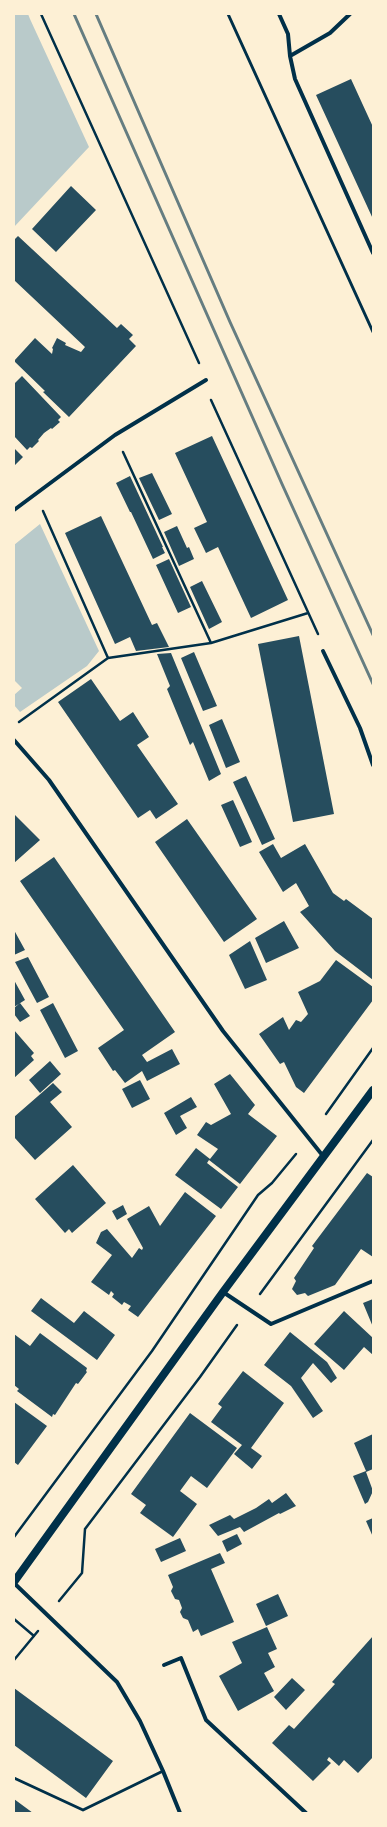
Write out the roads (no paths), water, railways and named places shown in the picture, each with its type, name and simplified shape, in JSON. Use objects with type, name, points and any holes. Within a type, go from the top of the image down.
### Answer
[{"type":"main road","points":[[14,1582],[223,1292],[373,1090]]},
{"type":"street","points":[[279,14],[288,34],[290,56],[295,79],[373,253]]},
{"type":"street","points":[[290,56],[330,33],[350,14]]},
{"type":"street","points":[[14,510],[115,435],[206,380]]},
{"type":"street","points":[[323,651],[360,728],[373,765]]},
{"type":"street","points":[[14,740],[49,780],[223,1031],[324,1156]]},
{"type":"street","points":[[223,1292],[271,1324],[373,1281]]},
{"type":"street","points":[[14,1582],[117,1682],[140,1721],[180,1813]]},
{"type":"street","points":[[164,1665],[181,1658],[206,1720],[306,1813]]},
{"type":"lane","points":[[228,14],[373,332]]},
{"type":"lane","points":[[14,1778],[83,1810],[163,1771]]},
{"type":"railway","points":[[74,14],[282,484],[373,684]]},
{"type":"railway","points":[[96,14],[230,322],[373,635]]}]
